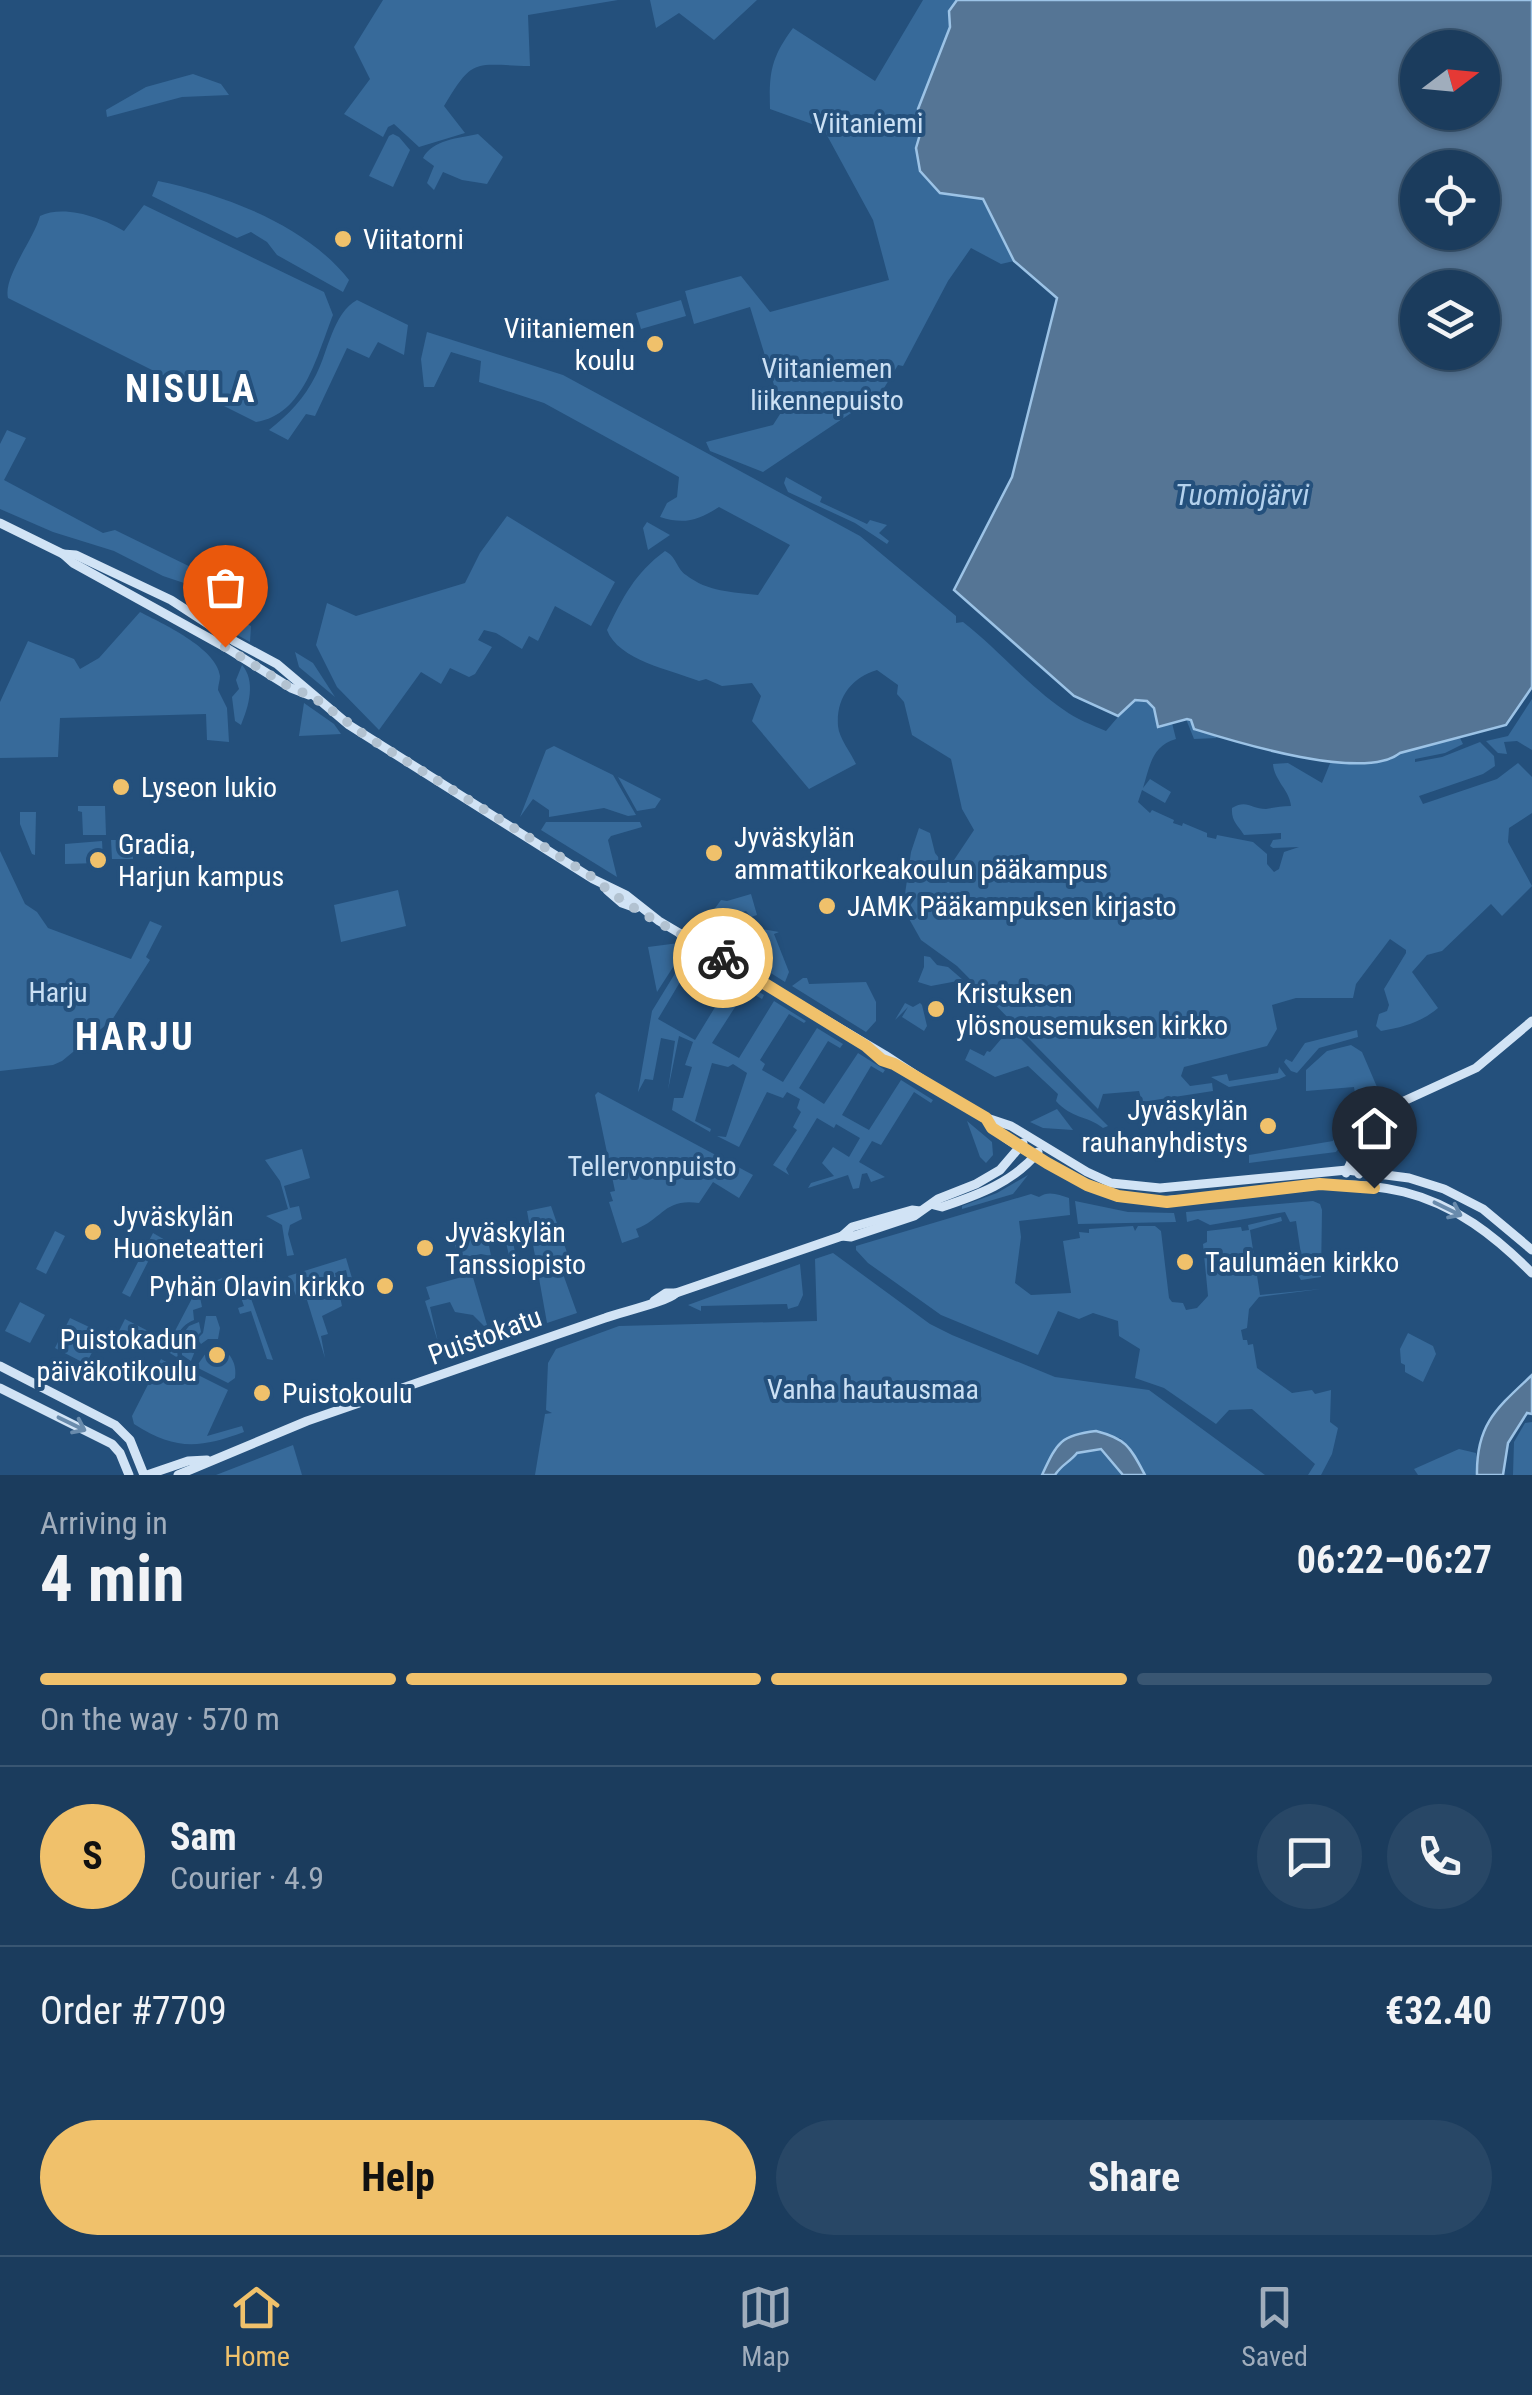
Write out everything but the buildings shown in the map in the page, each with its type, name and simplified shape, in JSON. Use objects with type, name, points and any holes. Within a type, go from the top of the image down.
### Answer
[{"type":"main road","points":[[0,525],[62,554],[291,688],[312,696]]},
{"type":"main road","points":[[62,554],[76,555],[171,600],[276,664],[366,736],[594,878],[622,903],[642,910],[885,1055],[986,1118],[992,1128],[1042,1146],[1111,1182],[1142,1188],[1347,1170],[1409,1178],[1462,1198],[1502,1223],[1532,1250]]},
{"type":"main road","points":[[1342,1185],[1362,1138],[1394,1106],[1476,1068],[1532,1021]]},
{"type":"main road","points":[[1354,1186],[1370,1132]]},
{"type":"main road","points":[[1024,1142],[1035,1156],[1104,1192],[1155,1202],[1342,1185],[1402,1192],[1460,1215],[1487,1231],[1532,1273]]},
{"type":"main road","name":"Puistokatu","points":[[934,1205],[938,1199],[1000,1170],[1024,1142]]},
{"type":"main road","name":"Puistokatu","points":[[178,1475],[207,1460],[309,1426],[333,1414],[842,1236],[852,1227],[984,1192],[1020,1172],[1042,1146]]},
{"type":"main road","points":[[0,1366],[115,1425],[130,1440],[146,1475]]},
{"type":"main road","points":[[0,1388],[112,1444],[129,1475]]},
{"type":"main road","name":"Puistokatu","points":[[146,1475],[188,1461],[207,1460]]},
{"type":"green space","points":[[383,0],[618,0],[528,15],[530,66],[486,65],[470,71],[444,106],[465,133],[419,147],[394,124],[383,137],[344,114],[370,79],[354,47]]},
{"type":"green space","points":[[650,0],[757,0],[714,40],[679,13],[656,28]]},
{"type":"green space","name":"Viitaniemi","points":[[923,0],[957,0],[949,11],[950,27],[918,109],[921,131],[916,148],[920,171],[940,193],[983,198],[1014,261],[1001,264],[971,248],[948,281],[903,366],[898,365],[881,393],[763,472],[710,451],[706,442],[773,425],[782,411],[750,307],[694,324],[685,291],[741,276],[770,312],[889,280],[873,220],[823,128],[770,109],[771,75],[780,48],[793,28],[875,81]]},
{"type":"green space","points":[[193,74],[221,84],[229,95],[182,97],[107,117],[106,110],[146,87]]},
{"type":"green space","points":[[393,134],[410,150],[393,187],[369,176]]},
{"type":"green space","points":[[478,134],[503,157],[487,184],[443,172],[434,190],[427,183],[434,166],[423,158],[427,152],[447,141]]},
{"type":"green space","points":[[158,181],[237,204],[287,228],[310,243],[349,280],[343,292],[277,255],[267,242],[251,232],[237,238],[152,196]]},
{"type":"green space","points":[[144,205],[324,292],[333,315],[306,381],[286,408],[256,422],[8,298],[14,269],[40,216],[72,212],[95,217],[124,231]]},
{"type":"green space","points":[[357,300],[408,325],[404,355],[378,342],[369,358],[347,348],[315,416],[306,414],[288,440],[269,430],[306,391],[342,314]]},
{"type":"green space","points":[[681,300],[686,316],[641,329],[636,313]]},
{"type":"green space","points":[[427,332],[563,375],[860,536],[956,616],[956,623],[963,622],[1050,700],[1084,722],[1106,731],[1123,711],[1134,658],[1217,738],[1194,739],[1186,719],[1172,723],[1176,739],[1157,752],[1143,788],[1150,779],[1171,792],[1165,803],[1142,790],[1138,802],[1150,813],[1152,810],[1174,820],[1173,823],[1207,833],[1207,837],[1216,839],[1217,835],[1253,842],[1267,854],[1267,864],[1274,872],[1279,869],[1284,852],[1299,847],[1270,846],[1273,840],[1281,839],[1281,833],[1244,835],[1232,812],[1232,808],[1242,804],[1266,809],[1291,806],[1273,764],[1288,763],[1322,783],[1331,761],[1390,760],[1400,753],[1460,738],[1463,744],[1415,762],[1442,757],[1480,742],[1494,756],[1495,766],[1483,774],[1419,796],[1423,804],[1497,779],[1518,763],[1532,777],[1532,813],[1509,828],[1508,842],[1532,886],[1502,916],[1491,904],[1442,951],[1427,955],[1412,972],[1438,1008],[1425,1017],[1381,1031],[1376,1026],[1379,1014],[1387,1011],[1389,1005],[1384,989],[1406,953],[1390,939],[1356,984],[1353,998],[1296,998],[1272,1005],[1277,1029],[1267,1046],[1184,1067],[1181,1076],[1190,1086],[1212,1083],[1213,1091],[1142,1102],[1139,1091],[1103,1094],[1098,1109],[957,966],[921,940],[903,908],[911,852],[919,828],[930,833],[935,853],[948,869],[974,830],[962,809],[951,759],[912,735],[904,702],[897,694],[898,685],[877,670],[847,690],[838,726],[856,764],[809,789],[752,721],[761,696],[752,683],[722,686],[660,668],[622,649],[607,630],[631,586],[665,551],[694,581],[720,590],[758,595],[790,545],[719,507],[691,520],[660,517],[667,503],[677,497],[679,477],[544,403],[479,382],[481,361],[451,352],[434,387],[424,387],[421,359]]},
{"type":"green space","points":[[7,430],[26,438],[4,480],[103,533],[115,530],[203,573],[196,587],[163,576],[114,551],[53,532],[0,509],[0,444]]},
{"type":"green space","points":[[786,477],[822,497],[820,502],[867,524],[870,520],[887,525],[879,533],[889,541],[887,544],[855,523],[788,492]]},
{"type":"green space","points":[[507,516],[615,582],[591,626],[555,606],[538,641],[529,636],[522,649],[484,630],[478,640],[492,647],[475,674],[469,677],[450,668],[441,684],[421,672],[379,730],[337,687],[316,645],[327,603],[356,616],[465,583],[480,553]]},
{"type":"green space","points":[[647,522],[670,535],[648,550],[643,528]]},
{"type":"green space","points":[[218,610],[251,626],[250,642],[205,617],[204,612]]},
{"type":"green space","points":[[140,612],[199,646],[217,666],[218,690],[227,708],[229,742],[207,740],[206,714],[60,718],[58,757],[0,758],[0,702],[28,641],[74,659],[80,669],[99,658]]},
{"type":"green space","points":[[295,652],[313,663],[335,697],[299,667]]},
{"type":"green space","points":[[242,665],[250,686],[241,725],[235,721],[232,697],[239,689],[236,680]]},
{"type":"green space","points":[[1532,699],[1532,750],[1517,741],[1504,742],[1507,754],[1498,753],[1486,741],[1508,736]]},
{"type":"green space","points":[[304,703],[334,724],[341,734],[299,736]]},
{"type":"green space","points":[[554,746],[613,775],[636,815],[604,808],[549,817],[549,810],[533,799],[520,817],[546,750]]},
{"type":"green space","points":[[618,777],[661,799],[655,808],[637,811]]},
{"type":"green space","points":[[78,806],[105,806],[106,835],[83,835]]},
{"type":"green space","points":[[20,812],[36,812],[35,855],[20,824]]},
{"type":"green space","points":[[546,822],[640,822],[642,827],[608,840],[617,877],[541,830]]},
{"type":"green space","points":[[111,840],[132,840],[133,859],[112,859]]},
{"type":"green space","points":[[102,841],[103,859],[98,863],[65,864],[65,844]]},
{"type":"green space","name":"Harju","points":[[0,851],[25,904],[37,912],[48,928],[131,959],[150,921],[162,926],[146,957],[150,960],[112,1020],[53,1065],[0,1071]]},
{"type":"green space","points":[[398,890],[406,926],[341,942],[334,905]]},
{"type":"green space","points":[[751,894],[757,915],[751,917],[746,911],[730,915],[712,930],[702,926],[721,900]]},
{"type":"green space","points":[[762,929],[779,932],[774,934],[789,972],[785,982],[715,938],[729,940]]},
{"type":"green space","points":[[679,943],[686,947],[657,992],[648,947]]},
{"type":"green space","points":[[690,949],[697,954],[685,967],[686,972],[658,1019],[695,1040],[734,976],[764,995],[762,999],[746,990],[712,1043],[739,1058],[774,1001],[806,1021],[789,1014],[760,1060],[765,1064],[762,1070],[783,1082],[817,1028],[843,1044],[840,1048],[828,1041],[799,1088],[824,1104],[858,1053],[885,1070],[883,1073],[871,1066],[842,1115],[869,1130],[901,1080],[933,1100],[931,1103],[914,1092],[881,1145],[872,1141],[859,1162],[885,1177],[871,1182],[867,1173],[862,1174],[859,1188],[853,1189],[848,1175],[808,1188],[811,1183],[834,1176],[822,1163],[833,1147],[849,1157],[860,1138],[817,1118],[786,1169],[789,1175],[773,1165],[797,1130],[793,1127],[801,1112],[797,1108],[800,1099],[787,1092],[783,1098],[767,1092],[739,1147],[717,1136],[726,1137],[747,1073],[733,1064],[728,1067],[712,1063],[695,1121],[711,1129],[710,1132],[672,1110],[674,1098],[683,1098],[692,1067],[685,1065],[693,1042],[679,1036],[668,1090],[675,1041],[661,1038],[653,1080],[645,1079],[638,1092],[652,1011]]},
{"type":"green space","points":[[924,956],[948,967],[963,980],[931,986],[918,982]]},
{"type":"green space","points":[[803,978],[809,984],[866,982],[876,1002],[876,1021],[866,1032],[792,986]]},
{"type":"green space","points":[[905,1003],[913,1007],[922,1005],[927,1026],[924,1031],[902,1017],[908,1007],[895,1020]]},
{"type":"green space","points":[[1008,1026],[1108,1126],[1103,1128],[1062,1107],[1056,1101],[1058,1094],[1028,1066],[995,1077],[965,1060],[970,1049],[984,1056],[990,1052],[1002,1038],[999,1027]]},
{"type":"green space","points":[[1357,1030],[1358,1037],[1319,1048],[1297,1073],[1284,1062],[1292,1062],[1305,1043]]},
{"type":"green space","points":[[1351,1045],[1362,1052],[1380,1094],[1336,1152],[1249,1163],[1249,1155],[1333,1141],[1356,1099],[1354,1087],[1306,1091],[1306,1070],[1327,1051]]},
{"type":"green space","points":[[1279,1067],[1286,1076],[1229,1087],[1211,1077],[1227,1074],[1229,1081],[1278,1073]]},
{"type":"green space","name":"Tellervonpuisto","points":[[598,1092],[753,1175],[739,1198],[713,1182],[699,1203],[671,1206],[636,1229],[639,1237],[622,1243],[609,1202],[613,1201],[610,1192],[615,1191],[595,1095]]},
{"type":"green space","points":[[1057,1109],[1073,1130],[1043,1128],[1030,1122]]},
{"type":"green space","points":[[967,1121],[992,1142],[993,1155],[986,1163],[980,1157]]},
{"type":"green space","points":[[302,1149],[310,1178],[284,1186],[290,1208],[299,1206],[302,1219],[290,1225],[288,1234],[294,1255],[287,1256],[282,1225],[266,1216],[288,1209],[280,1181],[265,1160]]},
{"type":"green space","points":[[1028,1175],[1013,1194],[962,1209],[962,1206],[997,1193]]},
{"type":"green space","points":[[1031,1194],[1069,1198],[1070,1215],[1019,1221],[1021,1237],[1015,1283],[1031,1295],[1071,1293],[1063,1241],[1080,1238],[1079,1232],[1133,1226],[1135,1231],[1138,1226],[1155,1226],[1161,1231],[1169,1298],[1183,1303],[1186,1310],[1197,1308],[1208,1296],[1203,1244],[1207,1242],[1207,1231],[1241,1227],[1242,1231],[1249,1230],[1248,1225],[1281,1217],[1282,1221],[1250,1230],[1260,1295],[1321,1289],[1259,1297],[1249,1309],[1247,1328],[1241,1330],[1243,1340],[1253,1344],[1257,1368],[1292,1393],[1331,1390],[1330,1422],[1338,1428],[1332,1454],[1321,1475],[1308,1475],[1315,1464],[1252,1409],[1229,1410],[1216,1424],[1164,1388],[1135,1378],[1140,1349],[1119,1336],[1118,1321],[1093,1313],[1079,1319],[1058,1311],[1038,1355],[941,1315],[868,1263],[856,1250],[856,1246]]},
{"type":"green space","points":[[1075,1201],[1128,1212],[1174,1213],[1176,1222],[1078,1224]]},
{"type":"green space","points":[[1313,1201],[1322,1210],[1321,1277],[1301,1280],[1298,1275],[1304,1274],[1296,1221],[1290,1222],[1285,1212],[1210,1225],[1198,1219],[1187,1222],[1186,1212]]},
{"type":"green space","points":[[551,1206],[573,1270],[563,1274],[577,1313],[547,1323],[527,1211]]},
{"type":"green space","points":[[505,1223],[510,1227],[518,1267],[512,1268],[502,1226],[486,1230],[491,1256],[467,1257],[487,1325],[473,1315],[455,1312],[450,1302],[430,1307],[438,1342],[425,1301],[430,1299],[426,1287],[462,1277],[453,1235]]},
{"type":"green space","points":[[55,1231],[65,1236],[46,1274],[36,1269]]},
{"type":"green space","points":[[153,1233],[193,1256],[191,1259],[158,1242],[130,1297],[122,1293]]},
{"type":"green space","name":"Vanha hautausmaa","points":[[833,1253],[930,1324],[952,1335],[1055,1377],[1149,1390],[1265,1475],[1145,1475],[1132,1450],[1120,1438],[1055,1448],[1042,1475],[535,1475],[545,1414],[552,1413],[546,1410],[548,1363],[556,1349],[619,1326],[817,1321],[815,1259]]},
{"type":"green space","points":[[346,1258],[352,1278],[348,1279],[346,1270],[335,1273],[342,1306],[322,1316],[328,1334],[321,1336],[325,1358],[307,1300],[297,1298],[288,1276]]},
{"type":"green space","points":[[800,1264],[803,1295],[798,1306],[701,1306],[701,1311],[688,1305]]},
{"type":"green space","points":[[233,1273],[244,1279],[273,1360],[267,1359],[251,1311],[240,1314],[238,1308],[244,1306],[233,1276],[202,1287]]},
{"type":"green space","points":[[198,1287],[202,1307],[193,1310],[194,1320],[180,1331],[178,1358],[165,1350]]},
{"type":"green space","points":[[20,1302],[45,1315],[30,1343],[5,1331]]},
{"type":"green space","points":[[206,1316],[216,1316],[220,1328],[218,1339],[201,1344],[197,1339],[203,1333]]},
{"type":"green space","points":[[70,1318],[102,1333],[86,1364],[55,1348]]},
{"type":"green space","points":[[125,1319],[152,1333],[149,1339],[134,1331],[121,1352],[111,1347]]},
{"type":"green space","points":[[199,1322],[201,1332],[195,1338],[191,1361],[182,1355],[181,1336]]},
{"type":"green space","points":[[1408,1333],[1433,1346],[1436,1354],[1423,1382],[1405,1372],[1401,1363],[1400,1349]]},
{"type":"green space","points":[[219,1349],[234,1364],[235,1378],[228,1383],[196,1367],[206,1353],[221,1356]]},
{"type":"green space","points":[[161,1359],[228,1390],[207,1436],[242,1426],[244,1432],[188,1444],[163,1439],[134,1424],[132,1416]]},
{"type":"green space","points":[[1532,1422],[1532,1475],[1513,1475],[1514,1442],[1525,1423]]},
{"type":"green space","points":[[293,1445],[302,1475],[216,1475]]},
{"type":"green space","points":[[1102,1449],[1123,1475],[1055,1475],[1077,1453]]},
{"type":"green space","points":[[1459,1449],[1476,1453],[1477,1475],[1418,1475],[1414,1469]]},
{"type":"water","name":"Tuomiojärvi","points":[[957,0],[1532,0],[1532,687],[1506,725],[1383,761],[1359,763],[1330,762],[1268,750],[1194,729],[1187,719],[1158,727],[1154,708],[1147,701],[1135,700],[1118,716],[1074,696],[954,590],[1012,477],[1057,298],[1014,261],[983,199],[940,193],[920,171],[916,148],[921,131],[918,109],[950,27],[949,11]]},
{"type":"water","points":[[1532,1375],[1532,1414],[1527,1413],[1508,1443],[1503,1475],[1477,1475],[1480,1442],[1491,1418]]},
{"type":"water","points":[[1096,1431],[1115,1437],[1126,1446],[1145,1475],[1123,1475],[1101,1449],[1077,1453],[1055,1475],[1042,1475],[1061,1442]]},
{"type":"way so far","points":[[225,647],[291,688],[312,696],[366,736],[594,878],[622,903],[642,910],[723,958]]},
{"type":"place","name":"Viitatorni","points":[[343,239]]},
{"type":"place","name":"Viitaniemen koulu","points":[[655,344]]},
{"type":"place","name":"Lyseon lukio","points":[[121,787]]},
{"type":"place","name":"Jyväskylän ammattikorkeakoulun pääkampus","points":[[714,853]]},
{"type":"place","name":"Gradia, Harjun kampus","points":[[98,860]]},
{"type":"place","name":"JAMK Pääkampuksen kirjasto","points":[[827,906]]},
{"type":"place","name":"Kristuksen ylösnousemuksen kirkko","points":[[936,1009]]},
{"type":"place","name":"Jyväskylän rauhanyhdistys","points":[[1268,1126]]},
{"type":"place","name":"Jyväskylän Huoneteatteri","points":[[93,1232]]},
{"type":"place","name":"Jyväskylän Tanssiopisto","points":[[425,1248]]},
{"type":"place","name":"Taulumäen kirkko","points":[[1185,1262]]},
{"type":"place","name":"Pyhän Olavin kirkko","points":[[385,1286]]},
{"type":"place","name":"Puistokadun päiväkotikoulu","points":[[217,1355]]},
{"type":"place","name":"Puistokoulu","points":[[262,1393]]},
{"type":"district","name":"NISULA","points":[[191,389]]},
{"type":"district","name":"HARJU","points":[[135,1037]]},
{"type":"route","points":[[723,958],[866,1046],[882,1060],[986,1118],[992,1128],[1047,1163],[1104,1192],[1167,1202],[1320,1184],[1374,1188]]},
{"type":"park label","name":"Viitaniemen liikennepuisto","points":[[827,384]]}]
